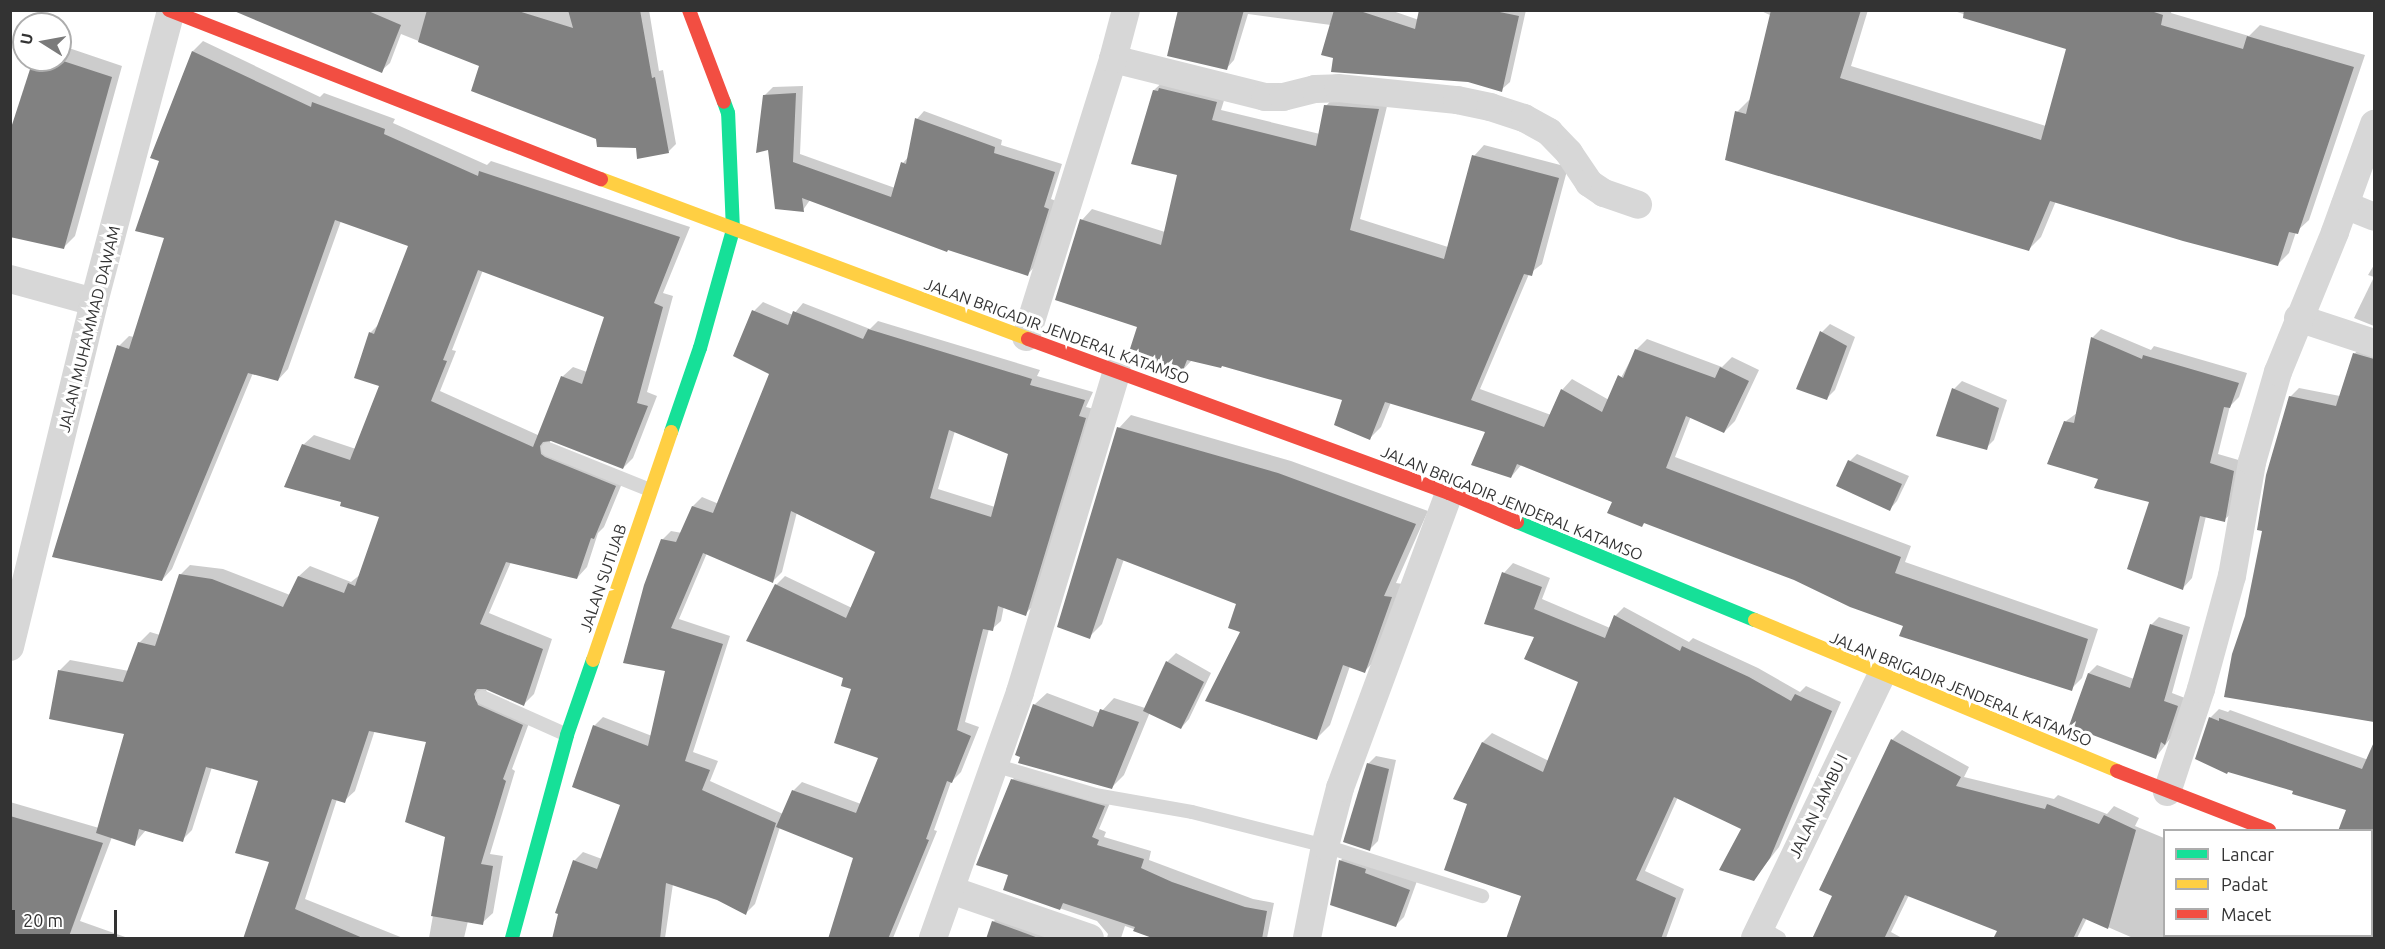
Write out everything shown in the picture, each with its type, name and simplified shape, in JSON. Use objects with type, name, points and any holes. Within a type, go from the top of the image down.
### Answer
[{"type":"main road","name":"JALAN SUTIJAB","points":[[512,939],[567,735],[700,348],[733,230],[728,113],[689,10]]},
{"type":"main road","name":"JALAN BRIGADIR JENDERAL KATAMSO","points":[[170,11],[733,230],[1449,493],[2251,827]]},
{"type":"street","points":[[1026,337],[1113,59],[1126,10]]},
{"type":"street","name":"JALAN MUHAMMAD DAWAM","points":[[10,647],[94,302],[170,11]]},
{"type":"street","points":[[1113,59],[1264,97],[1283,97],[1315,88],[1338,88],[1457,100],[1490,107],[1524,118],[1549,132],[1569,153],[1589,183],[1604,193],[1638,206]]},
{"type":"street","points":[[2167,792],[2201,689],[2232,576],[2252,462],[2278,372],[2345,205],[2374,124]]},
{"type":"street","points":[[2345,205],[2374,217]]},
{"type":"street","points":[[10,279],[94,302]]},
{"type":"street","points":[[2298,318],[2374,343]]},
{"type":"street","points":[[933,939],[1020,692],[1117,371]]},
{"type":"street","points":[[1307,939],[1325,846],[1340,788],[1449,493]]},
{"type":"street","name":"JALAN JAMBU I","points":[[1764,935],[1882,674]]},
{"type":"street","points":[[951,890],[1090,939]]},
{"type":"lane","points":[[548,449],[650,490]]},
{"type":"lane","points":[[482,697],[567,735]]},
{"type":"lane","points":[[994,765],[1095,795],[1192,812],[1325,846],[1482,897]]},
{"type":"building","points":[[366,10],[401,25],[382,73],[234,11]]},
{"type":"building","points":[[427,10],[515,10],[573,28],[568,10],[640,10],[669,153],[637,159],[636,148],[597,147],[596,139],[471,91],[479,66],[418,42]]},
{"type":"building","points":[[1178,10],[1244,10],[1227,70],[1167,56]]},
{"type":"building","points":[[1334,10],[1357,10],[1415,29],[1419,10],[1490,10],[1519,16],[1502,92],[1468,82],[1331,72],[1333,58],[1321,55]]},
{"type":"building","points":[[1771,10],[1861,10],[1840,78],[2041,140],[2066,49],[1963,18],[1964,10],[2148,10],[2163,15],[2161,25],[2243,49],[2247,36],[2354,67],[2298,234],[2289,232],[2278,266],[2183,241],[2050,201],[2029,251],[1725,160],[1735,111],[1746,114]]},
{"type":"building","points":[[192,51],[311,107],[312,102],[385,129],[384,134],[478,176],[479,171],[680,237],[654,303],[663,307],[637,403],[648,406],[623,469],[551,441],[543,442],[540,446],[541,454],[545,457],[616,486],[594,539],[591,538],[577,579],[506,562],[480,624],[543,649],[524,706],[485,689],[477,689],[474,694],[478,705],[523,725],[503,779],[506,781],[481,864],[493,866],[483,925],[431,916],[445,837],[405,822],[426,742],[369,731],[345,803],[332,799],[295,909],[365,939],[243,939],[269,862],[235,853],[258,781],[206,767],[183,842],[139,829],[135,846],[96,833],[124,734],[49,719],[58,670],[123,682],[138,642],[155,646],[179,574],[212,579],[283,607],[298,576],[344,593],[348,583],[355,586],[379,517],[340,506],[341,502],[284,487],[302,444],[350,460],[379,386],[354,378],[369,332],[374,334],[408,246],[335,220],[278,381],[248,373],[162,581],[52,557],[117,345],[129,349],[164,238],[135,231],[159,161],[150,158]],"holes":[[[478,270],[604,317],[582,384],[561,376],[533,447],[431,401],[447,361],[443,360]]]},
{"type":"building","points":[[72,64],[112,77],[64,249],[10,237],[10,131],[29,72],[72,72]]},
{"type":"building","points":[[1159,88],[1217,102],[1212,120],[1316,146],[1324,105],[1379,109],[1350,230],[1444,259],[1472,155],[1559,178],[1532,276],[1524,274],[1471,400],[1544,427],[1561,389],[1602,412],[1618,375],[1623,378],[1635,349],[1715,378],[1720,367],[1749,381],[1724,433],[1686,416],[1666,468],[1901,557],[1895,573],[2088,639],[2072,691],[1899,636],[1903,626],[1850,607],[1794,580],[1644,523],[1642,527],[1607,513],[1612,502],[1517,464],[1511,478],[1471,465],[1485,432],[1385,402],[1370,440],[1334,425],[1342,400],[1222,366],[1221,368],[1187,360],[1181,375],[1128,355],[1137,327],[1055,300],[1080,219],[1161,245],[1177,175],[1131,164],[1153,90],[1158,91]]},
{"type":"building","points":[[796,93],[793,162],[891,197],[901,162],[906,164],[915,118],[995,147],[994,153],[1055,172],[1044,207],[1049,209],[1028,276],[948,250],[947,252],[802,198],[804,212],[775,209],[768,150],[756,153],[763,95]]},
{"type":"building","points":[[752,310],[788,325],[793,311],[863,339],[868,329],[1032,379],[1030,385],[1085,400],[1079,416],[1086,418],[1026,616],[998,606],[993,631],[983,629],[957,730],[971,736],[952,783],[947,781],[926,839],[929,840],[888,939],[828,939],[853,858],[776,827],[792,790],[856,813],[878,758],[834,743],[851,689],[841,686],[843,678],[746,641],[775,584],[846,618],[875,552],[791,511],[773,583],[703,553],[671,628],[723,644],[685,761],[710,770],[702,790],[776,823],[746,915],[717,900],[666,883],[660,939],[552,939],[558,914],[555,913],[573,860],[597,869],[620,805],[572,787],[593,725],[648,746],[665,671],[623,663],[644,585],[661,539],[676,542],[692,506],[713,513],[769,374],[733,356]],"holes":[[[949,430],[1008,454],[991,517],[930,498]]]},
{"type":"building","points":[[1820,331],[1847,346],[1827,400],[1796,389]]},
{"type":"building","points":[[2091,337],[2142,359],[2143,355],[2239,383],[2230,408],[2224,407],[2210,463],[2234,471],[2225,522],[2200,516],[2183,590],[2127,569],[2149,502],[2094,488],[2098,479],[2047,464],[2064,421],[2074,423]]},
{"type":"building","points":[[2353,353],[2374,359],[2374,722],[2224,697],[2232,654],[2245,616],[2262,531],[2257,530],[2266,475],[2289,396],[2336,406]]},
{"type":"building","points":[[1952,388],[1999,408],[1987,450],[1936,436]]},
{"type":"building","points":[[1117,427],[1278,473],[1416,524],[1384,596],[1392,597],[1365,673],[1343,665],[1317,740],[1205,701],[1240,632],[1228,628],[1236,604],[1117,558],[1090,639],[1057,627]]},
{"type":"building","points":[[1848,460],[1902,484],[1890,511],[1836,486]]},
{"type":"building","points":[[1502,572],[1542,587],[1534,609],[1605,638],[1614,615],[1680,651],[1682,646],[1749,677],[1791,701],[1795,694],[1832,711],[1770,858],[1754,881],[1719,870],[1741,829],[1674,797],[1636,880],[1676,898],[1661,939],[1506,939],[1521,896],[1444,870],[1467,804],[1453,799],[1482,742],[1543,772],[1578,682],[1524,659],[1534,637],[1484,624]]},
{"type":"building","points":[[2150,624],[2183,635],[2164,701],[2178,706],[2165,745],[2161,742],[2156,759],[2069,726],[2088,673],[2130,688]]},
{"type":"building","points":[[1166,661],[1204,682],[1181,729],[1143,711]]},
{"type":"building","points":[[1033,704],[1093,727],[1100,709],[1139,722],[1112,789],[1018,763],[1020,757],[1015,755]]},
{"type":"building","points":[[2209,717],[2219,721],[2219,718],[2362,769],[2374,742],[2374,831],[2373,829],[2339,829],[2346,810],[2292,794],[2293,791],[2228,772],[2227,774],[2195,759]]},
{"type":"building","points":[[1891,739],[1961,777],[1956,786],[2045,809],[2047,804],[2099,824],[2104,815],[2136,830],[2108,929],[2083,918],[2073,939],[1993,939],[1997,931],[1905,895],[1884,939],[1812,939],[1832,896],[1819,890]]},
{"type":"building","points":[[1367,763],[1389,769],[1370,851],[1343,842]]},
{"type":"building","points":[[1011,779],[1105,806],[1092,837],[1099,840],[1097,845],[1144,859],[1141,868],[1172,882],[1245,907],[1267,911],[1262,939],[1155,939],[1133,931],[1135,927],[1063,903],[1060,910],[1003,890],[1008,875],[976,865]]},
{"type":"building","points":[[10,816],[103,843],[68,939],[10,939]]},
{"type":"building","points":[[1339,860],[1366,869],[1365,873],[1410,890],[1396,927],[1330,905]]},
{"type":"building","points":[[992,921],[1041,939],[986,939]]},
{"type":"traffic: fast","points":[[671,432],[700,348],[733,230],[728,113],[724,102]]},
{"type":"traffic: fast","points":[[1517,522],[1755,620]]},
{"type":"traffic: fast","points":[[512,938],[567,735],[593,660]]},
{"type":"traffic: slow","points":[[601,179],[1028,339]]},
{"type":"traffic: slow","points":[[593,660],[671,432]]},
{"type":"traffic: slow","points":[[1755,620],[2117,771]]},
{"type":"traffic: jam","points":[[169,10],[601,179]]},
{"type":"traffic: jam","points":[[689,10],[724,102]]},
{"type":"traffic: jam","points":[[1028,339],[1449,493],[1517,522]]},
{"type":"traffic: jam","points":[[2117,771],[2266,829]]}]
